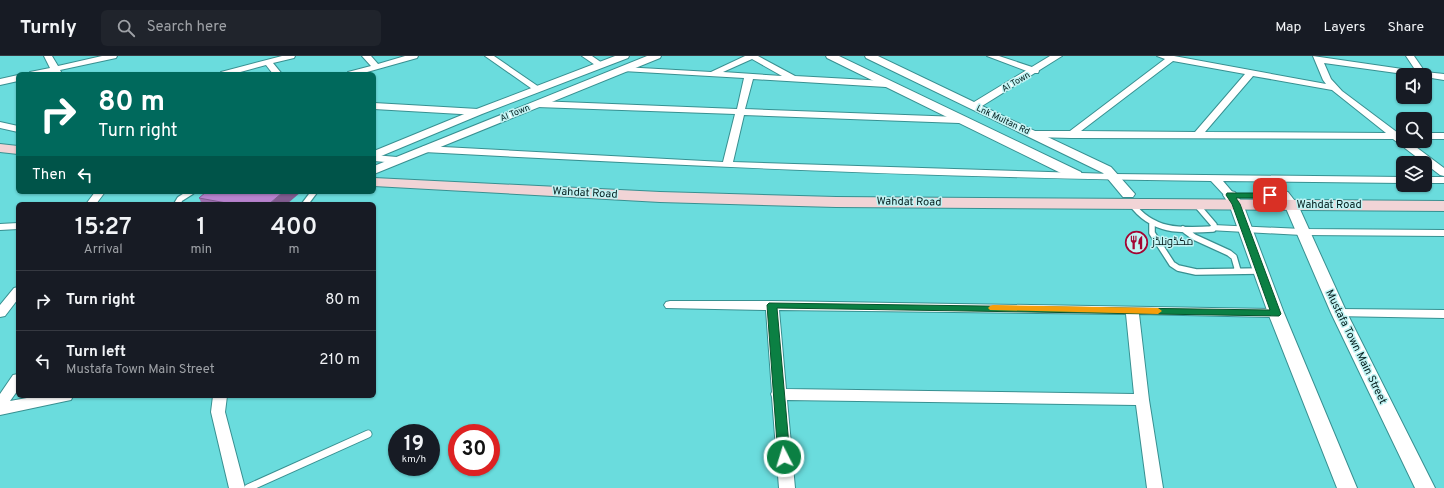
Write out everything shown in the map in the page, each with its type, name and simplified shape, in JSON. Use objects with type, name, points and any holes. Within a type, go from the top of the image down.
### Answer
[{"type":"main road","points":[[0,148],[16,150]]},
{"type":"main road","points":[[0,155],[16,156]]},
{"type":"main road","name":"Wahdat Road","points":[[376,171],[716,189],[1233,200],[1444,196]]},
{"type":"main road","name":"Wahdat Road","points":[[376,182],[712,199],[836,202],[1129,198],[1196,204],[1233,200]]},
{"type":"main road","name":"Wahdat Road","points":[[1287,200],[1444,206]]},
{"type":"street","points":[[48,56],[56,72],[113,56]]},
{"type":"street","points":[[231,72],[270,60],[292,56]]},
{"type":"street","points":[[366,56],[377,66]]},
{"type":"street","points":[[357,72],[414,56]]},
{"type":"street","points":[[489,56],[538,89]]},
{"type":"street","points":[[586,56],[601,65]]},
{"type":"street","points":[[376,155],[478,112],[624,56]]},
{"type":"street","points":[[711,74],[752,56],[795,79]]},
{"type":"street","name":"Lnk Multan Rd","points":[[831,56],[959,120],[1076,175]]},
{"type":"street","name":"Lnk Multan Rd","points":[[870,56],[1107,170],[1129,198]]},
{"type":"street","points":[[991,56],[1035,71]]},
{"type":"street","name":"AI Town","points":[[974,106],[1035,71],[1057,56]]},
{"type":"street","points":[[1161,56],[1333,88]]},
{"type":"street","points":[[1410,56],[1418,68]]},
{"type":"street","name":"AI Town","points":[[376,170],[397,160],[652,57]]},
{"type":"street","points":[[1072,134],[1171,58]]},
{"type":"street","points":[[1318,58],[1396,71]]},
{"type":"street","points":[[1318,58],[1327,80],[1333,88],[1396,134]]},
{"type":"street","points":[[270,60],[277,72]]},
{"type":"street","points":[[623,69],[886,84]]},
{"type":"street","points":[[1197,135],[1251,73]]},
{"type":"street","points":[[1432,76],[1444,77]]},
{"type":"street","points":[[727,165],[749,77]]},
{"type":"street","points":[[0,82],[16,78]]},
{"type":"street","points":[[537,104],[959,120]]},
{"type":"street","points":[[376,106],[478,112]]},
{"type":"street","points":[[0,124],[16,128]]},
{"type":"street","points":[[1034,134],[1396,136]]},
{"type":"street","points":[[1432,136],[1444,136]]},
{"type":"street","points":[[1414,148],[1444,173]]},
{"type":"street","points":[[424,149],[727,165],[1113,177],[1396,180]]},
{"type":"street","points":[[376,156],[397,160]]},
{"type":"street","points":[[1214,178],[1233,200],[1246,230],[1276,314],[1347,488]]},
{"type":"street","points":[[1432,180],[1444,180]]},
{"type":"street","name":"Mustafa Town Main Street","points":[[1287,200],[1339,313],[1425,488]]},
{"type":"street","points":[[0,227],[16,226]]},
{"type":"street","points":[[1213,228],[1302,232],[1444,233]]},
{"type":"street","points":[[0,313],[16,293]]},
{"type":"street","points":[[670,305],[1132,310],[1276,314]]},
{"type":"street","points":[[772,305],[778,394],[787,488]]},
{"type":"street","points":[[1132,310],[1154,488]]},
{"type":"street","points":[[1339,313],[1444,314]]},
{"type":"street","points":[[0,405],[16,382]]},
{"type":"street","points":[[778,394],[1142,400]]},
{"type":"street","points":[[0,409],[56,398]]},
{"type":"street","points":[[220,398],[218,412],[238,488]]},
{"type":"lane","points":[[178,202],[188,194]]},
{"type":"lane","points":[[1129,198],[1140,215],[1152,223],[1171,228],[1212,229],[1214,225],[1196,204]]},
{"type":"lane","points":[[1152,223],[1152,233],[1172,264],[1178,268],[1196,272],[1261,272]]},
{"type":"lane","points":[[1183,229],[1194,237],[1230,253],[1234,257],[1238,271]]},
{"type":"lane","points":[[248,488],[368,434]]},
{"type":"building","points":[[204,194],[281,194],[271,202],[221,202],[199,198]]},
{"type":"slow traffic","points":[[993,308],[1158,311]]},
{"type":"place","name":"مکڈونلڈز","points":[[1137,242]]},
{"type":"route","points":[[784,457],[772,305],[1132,310],[1276,314],[1236,204],[1230,195],[1270,195]]}]
